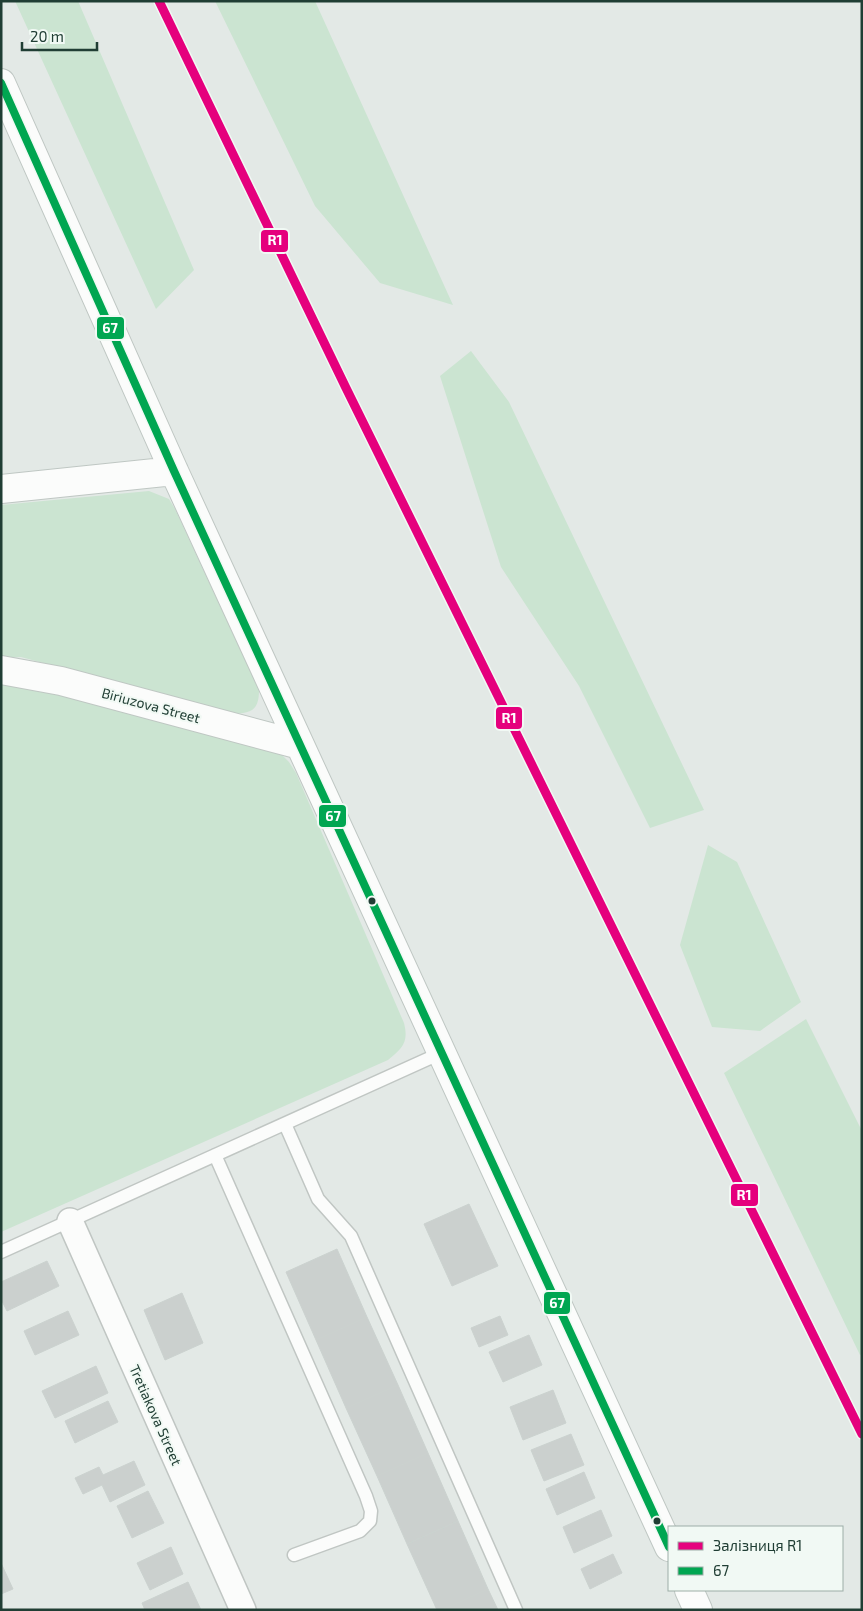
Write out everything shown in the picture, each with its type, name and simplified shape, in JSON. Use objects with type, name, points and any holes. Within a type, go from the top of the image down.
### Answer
[{"type":"main road","points":[[1,83],[174,471],[668,1545]]},
{"type":"main road","points":[[1,489],[174,471]]},
{"type":"main road","name":"Biriuzova Street","points":[[1,670],[61,681],[300,745]]},
{"type":"main road","points":[[689,1591],[698,1610]]},
{"type":"street","name":"Tretiakova Street","points":[[70,1221],[243,1610]]},
{"type":"lane","points":[[1,1252],[441,1053]]},
{"type":"lane","points":[[285,1124],[318,1198],[351,1236],[516,1610]]},
{"type":"lane","points":[[215,1155],[371,1511],[370,1521],[360,1531],[294,1556]]},
{"type":"green space","points":[[15,1],[78,1],[194,270],[156,309]]},
{"type":"green space","points":[[215,1],[315,1],[453,305],[380,283],[315,206]]},
{"type":"green space","points":[[471,351],[509,402],[704,810],[650,828],[579,686],[501,567],[440,376]]},
{"type":"green space","points":[[149,491],[169,499],[175,509],[259,690],[259,697],[255,707],[248,712],[230,714],[21,657],[1,658],[1,505]]},
{"type":"green space","points":[[1,678],[281,754],[296,773],[404,1023],[406,1036],[401,1048],[388,1060],[1,1232]]},
{"type":"green space","points":[[708,845],[737,862],[801,1002],[760,1031],[712,1027],[680,945]]},
{"type":"green space","points":[[806,1019],[862,1131],[862,1354],[860,1355],[724,1073]]},
{"type":"building","points":[[469,1204],[498,1266],[452,1286],[424,1224]]},
{"type":"building","points":[[337,1249],[367,1317],[316,1340],[286,1272]]},
{"type":"building","points":[[47,1261],[59,1286],[7,1311],[1,1299],[1,1282]]},
{"type":"building","points":[[182,1293],[203,1343],[165,1360],[144,1310]]},
{"type":"building","points":[[68,1311],[79,1335],[35,1355],[24,1331]]},
{"type":"building","points":[[500,1316],[508,1335],[479,1347],[471,1328]]},
{"type":"building","points":[[367,1317],[398,1385],[346,1408],[316,1340]]},
{"type":"building","points":[[529,1335],[542,1365],[503,1382],[489,1352]]},
{"type":"building","points":[[96,1366],[108,1393],[55,1418],[42,1391]]},
{"type":"building","points":[[398,1385],[428,1453],[377,1476],[346,1408]]},
{"type":"building","points":[[553,1390],[566,1423],[523,1440],[510,1407]]},
{"type":"building","points":[[108,1401],[118,1422],[75,1443],[65,1421]]},
{"type":"building","points":[[571,1434],[584,1465],[544,1481],[531,1450]]},
{"type":"building","points":[[428,1453],[458,1521],[407,1544],[377,1476]]},
{"type":"building","points":[[134,1461],[145,1485],[110,1502],[102,1485],[83,1494],[75,1478],[99,1467],[103,1475]]},
{"type":"building","points":[[584,1472],[595,1498],[557,1515],[546,1489]]},
{"type":"building","points":[[148,1491],[164,1523],[132,1538],[117,1506]]},
{"type":"building","points":[[601,1510],[612,1536],[574,1553],[563,1527]]},
{"type":"building","points":[[458,1521],[488,1589],[442,1610],[437,1610],[407,1544]]},
{"type":"building","points":[[171,1547],[183,1574],[150,1590],[137,1563]]},
{"type":"building","points":[[613,1554],[622,1573],[590,1589],[581,1569]]},
{"type":"building","points":[[1,1563],[13,1589],[1,1594]]},
{"type":"building","points":[[188,1582],[201,1610],[145,1610],[142,1603]]},
{"type":"building","points":[[488,1589],[498,1610],[442,1610]]},
{"type":"rail line","name":"R1","points":[[159,1],[346,388],[862,1434]]},
{"type":"transit line","name":"67","points":[[1,83],[174,471],[668,1545]]}]
